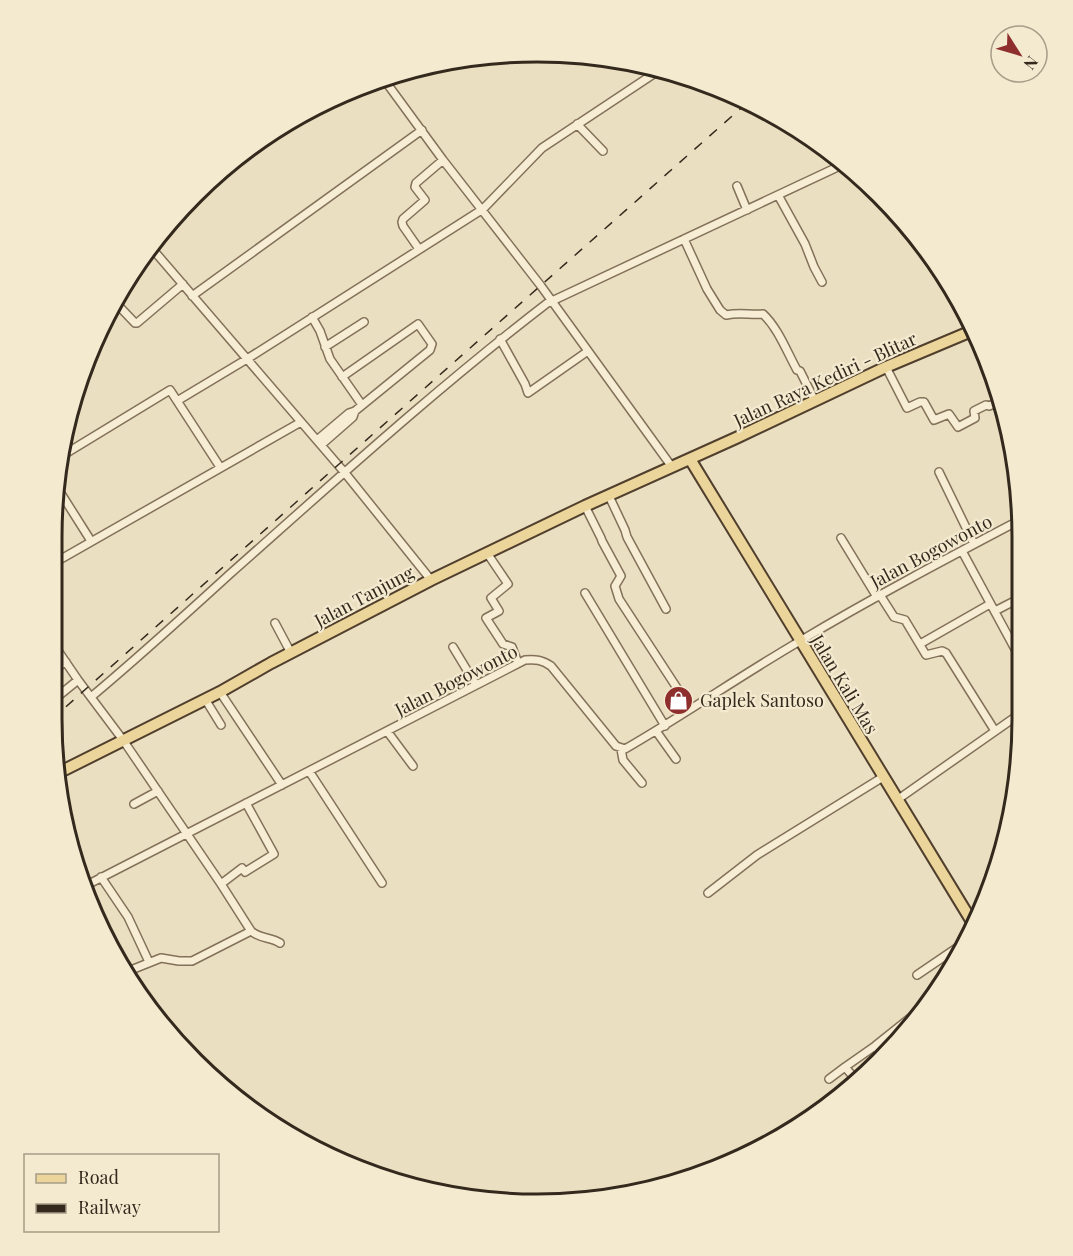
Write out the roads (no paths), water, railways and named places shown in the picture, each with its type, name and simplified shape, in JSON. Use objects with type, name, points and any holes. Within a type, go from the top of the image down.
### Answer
[{"type":"main road","name":"Jalan Raya Kediri - Blitar","points":[[690,459],[886,367],[966,333]]},
{"type":"main road","name":"Jalan Tanjung","points":[[65,770],[220,692],[431,580],[585,506],[690,459]]},
{"type":"main road","name":"Jalan Kali Mas","points":[[690,459],[969,916]]},
{"type":"street","points":[[177,401],[483,209],[537,153],[650,76]]},
{"type":"street","points":[[389,86],[443,160],[483,209],[672,467]]},
{"type":"street","points":[[577,124],[603,151]]},
{"type":"street","points":[[192,296],[422,130]]},
{"type":"street","points":[[419,249],[402,222],[425,200],[415,187],[416,183],[443,160]]},
{"type":"street","points":[[91,697],[148,649],[418,407],[551,301],[836,168]]},
{"type":"street","points":[[737,186],[747,210]]},
{"type":"street","points":[[778,195],[805,244],[822,282]]},
{"type":"street","points":[[684,239],[720,310],[726,315],[737,313],[766,316],[797,370],[800,371],[814,401]]},
{"type":"street","points":[[156,253],[345,473],[431,580]]},
{"type":"street","points":[[120,308],[137,323],[183,284]]},
{"type":"street","points":[[312,317],[320,331],[330,359],[362,405]]},
{"type":"street","points":[[325,347],[364,322]]},
{"type":"street","points":[[319,443],[353,417],[355,411],[430,350],[432,344],[420,325],[416,326],[342,377]]},
{"type":"street","points":[[501,339],[528,393],[588,351]]},
{"type":"street","points":[[886,367],[907,408],[924,402],[934,420],[949,414],[958,427],[975,418],[974,411],[992,405]]},
{"type":"street","points":[[70,451],[170,390],[220,467]]},
{"type":"street","points":[[62,558],[301,422]]},
{"type":"street","points":[[939,472],[975,544]]},
{"type":"street","points":[[609,496],[627,537],[666,609]]},
{"type":"street","points":[[64,498],[91,541]]},
{"type":"street","points":[[585,506],[621,576],[615,586],[620,599],[690,708]]},
{"type":"street","name":"Jalan Bogowonto","points":[[91,882],[525,660],[536,659],[551,666],[616,746],[625,749],[800,641],[1011,525]]},
{"type":"street","points":[[841,538],[878,596],[894,617],[905,620],[926,655],[942,651],[946,653],[995,731]]},
{"type":"street","points":[[962,551],[1012,643]]},
{"type":"street","points":[[487,553],[508,584],[491,598],[499,611],[486,618],[503,644],[512,646],[518,663]]},
{"type":"street","points":[[585,593],[665,726]]},
{"type":"street","points":[[995,611],[1012,602]]},
{"type":"street","points":[[920,644],[990,604]]},
{"type":"street","points":[[275,623],[291,653]]},
{"type":"street","points":[[453,647],[476,685]]},
{"type":"street","points":[[62,656],[123,740],[251,931],[258,936],[280,943]]},
{"type":"street","points":[[62,664],[66,662]]},
{"type":"street","points":[[62,693],[78,680]]},
{"type":"street","points":[[220,692],[282,785]]},
{"type":"street","points":[[205,699],[221,725]]},
{"type":"street","points":[[897,800],[1012,719]]},
{"type":"street","points":[[387,731],[413,766]]},
{"type":"street","points":[[656,731],[676,759]]},
{"type":"street","points":[[621,749],[623,760],[642,783]]},
{"type":"street","points":[[309,771],[382,884]]},
{"type":"street","points":[[708,893],[756,855],[883,777]]},
{"type":"street","points":[[134,804],[158,791]]},
{"type":"street","points":[[221,884],[242,868],[245,873],[274,854],[246,803]]},
{"type":"street","points":[[101,877],[128,917],[149,962]]},
{"type":"street","points":[[133,969],[161,958],[192,961],[251,931]]},
{"type":"street","points":[[917,975],[951,952]]},
{"type":"street","points":[[829,1079],[899,1027]]},
{"type":"street","points":[[875,1046],[877,1050]]},
{"type":"street","points":[[845,1067],[852,1075]]},
{"type":"railway","points":[[62,710],[742,108]]},
{"type":"place","name":"Gaplek Santoso","points":[[679,700]]}]
